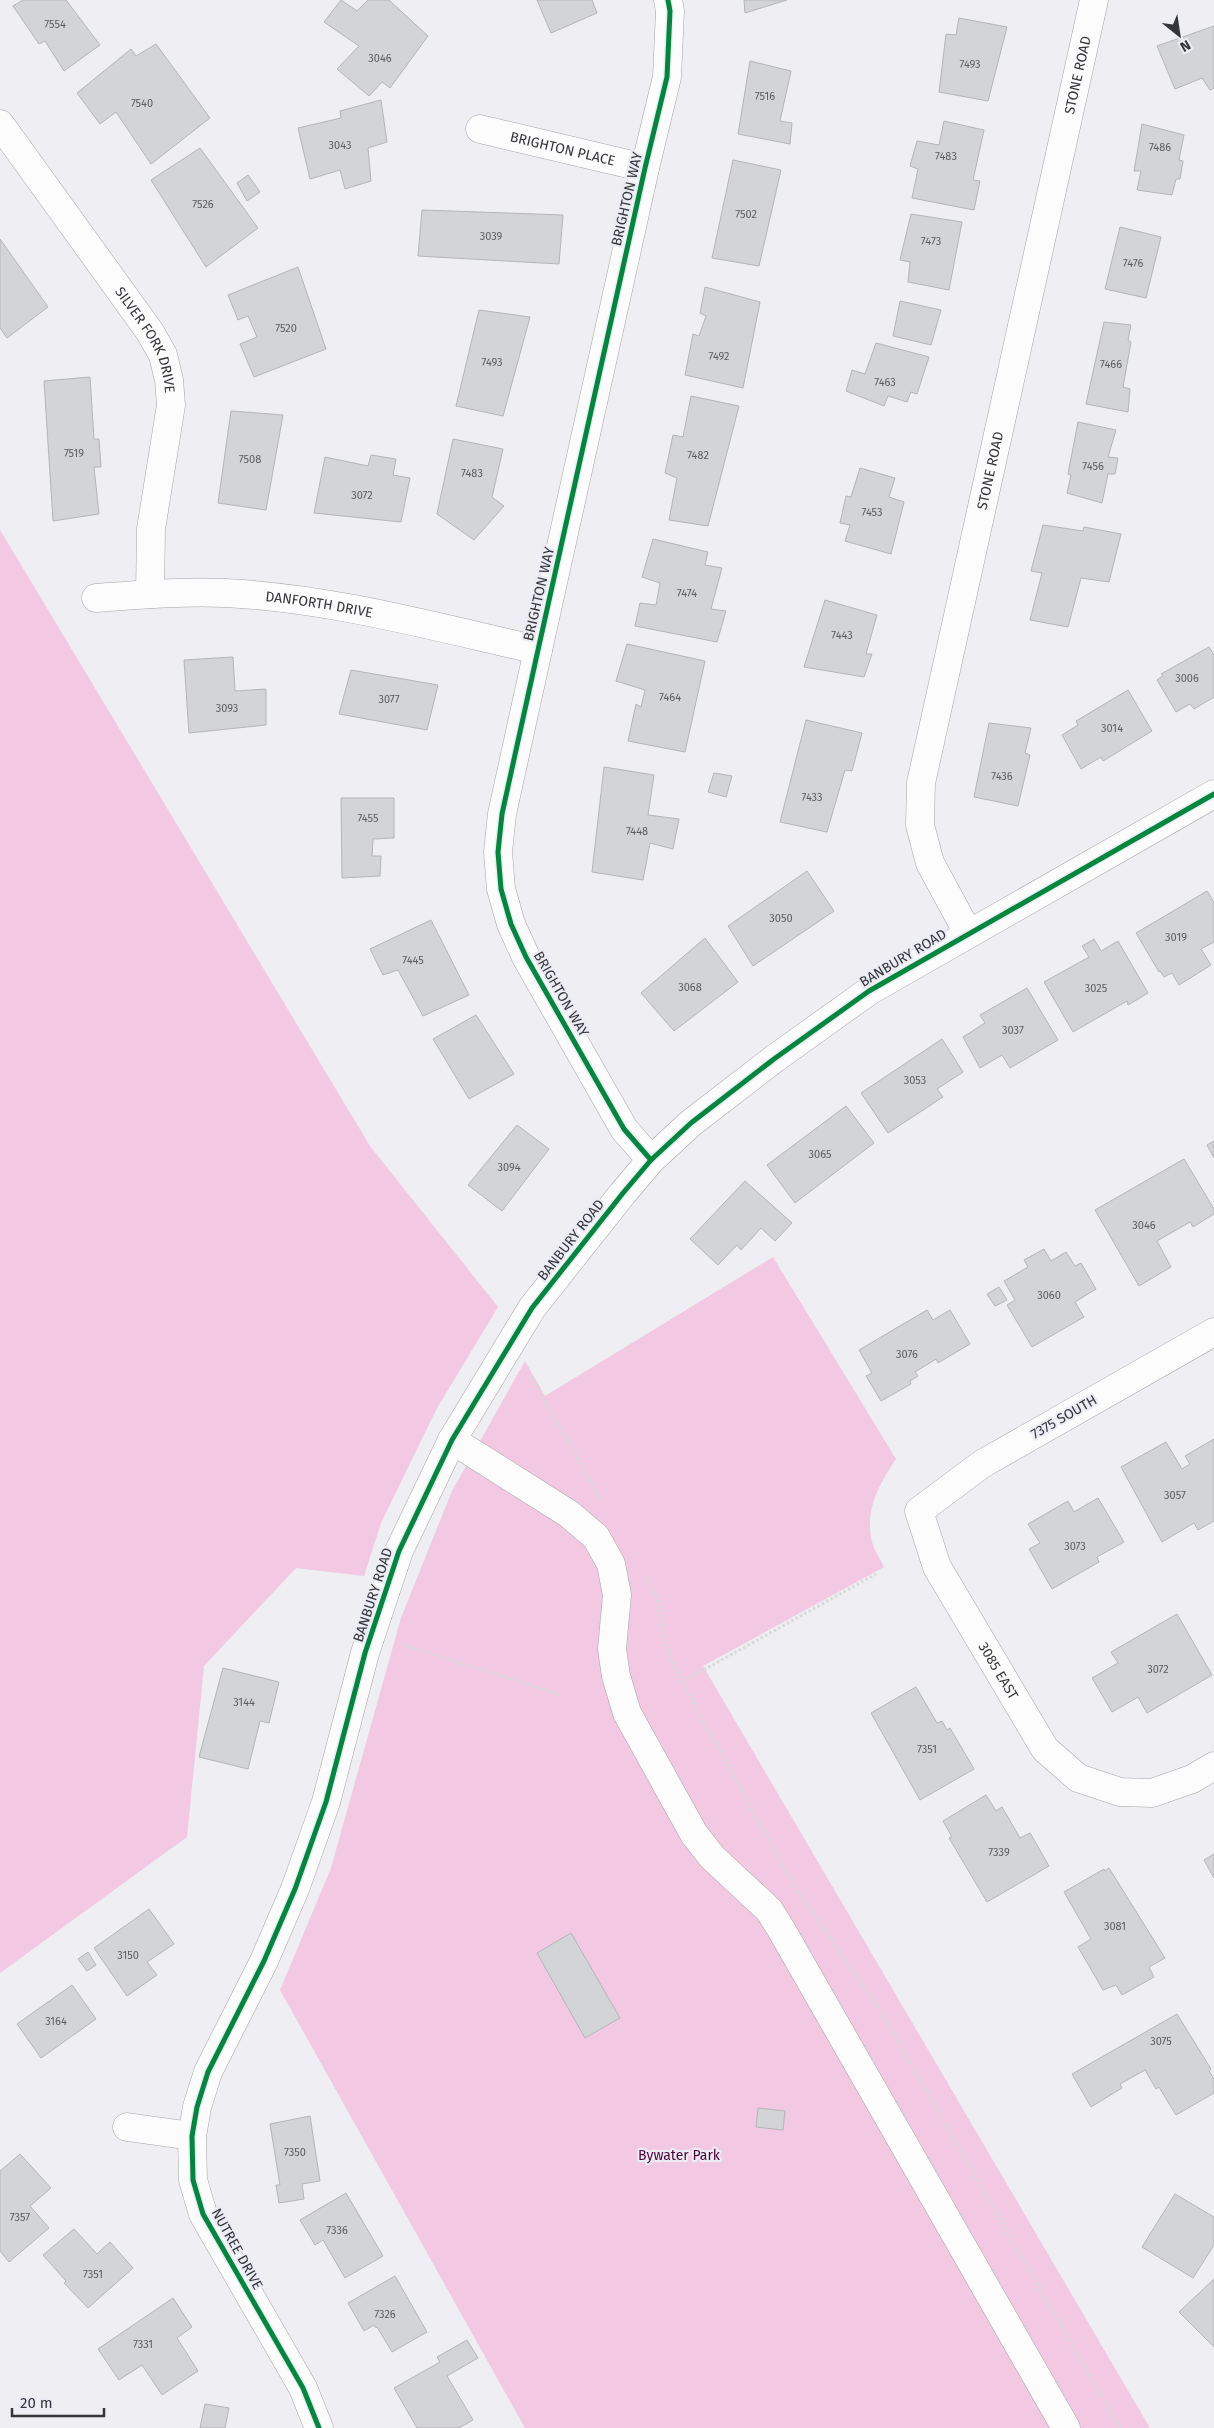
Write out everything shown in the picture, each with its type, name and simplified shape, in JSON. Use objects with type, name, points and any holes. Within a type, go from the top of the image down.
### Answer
[{"type":"street","name":"BRIGHTON WAY","points":[[651,1160],[624,1129],[526,957],[510,924],[501,889],[498,852],[502,814],[645,168],[667,77],[670,11],[668,0]]},
{"type":"street","name":"STONE ROAD","points":[[968,933],[930,862],[920,825],[921,783],[1094,0]]},
{"type":"street","name":"SILVER FORK DRIVE","points":[[0,124],[150,332],[163,355],[170,380],[171,405],[151,529],[150,594]]},
{"type":"street","name":"BRIGHTON PLACE","points":[[480,129],[645,168]]},
{"type":"street","name":"DANFORTH DRIVE","points":[[96,598],[150,594],[224,593],[340,606],[538,650]]},
{"type":"street","name":"BANBURY ROAD","points":[[264,1961],[295,1890],[326,1802],[365,1653],[398,1551],[452,1440],[532,1308],[623,1192],[651,1160],[691,1123],[774,1059],[869,990],[1214,794]]},
{"type":"street","name":"7375 SOUTH","points":[[919,1511],[982,1464],[1214,1332]]},
{"type":"street","points":[[452,1440],[569,1514],[596,1537],[610,1564],[616,1595],[612,1649],[616,1676],[627,1713],[694,1834],[712,1857],[769,1910],[781,1929],[1066,2428]]},
{"type":"street","name":"3085 EAST","points":[[919,1511],[937,1567],[1045,1749],[1078,1778],[1120,1792],[1152,1793],[1192,1779],[1214,1766]]},
{"type":"street","name":"NUTREE DRIVE","points":[[264,1961],[208,2072],[197,2107],[192,2136],[193,2180],[203,2214],[303,2388],[319,2428]]},
{"type":"street","points":[[127,2127],[192,2136]]},
{"type":"path","points":[[530,1375],[603,1504]]},
{"type":"path","points":[[642,1573],[657,1598],[665,1644],[682,1682],[797,1891],[877,2005],[1120,2428]]},
{"type":"path","points":[[682,1682],[876,1574]]},
{"type":"path","points":[[404,1645],[561,1695]]},
{"type":"green space","points":[[0,530],[370,1146],[498,1307],[437,1408],[381,1523],[364,1576],[296,1568],[204,1666],[187,1837],[0,1973]]},
{"type":"green space","name":"Bywater Park","points":[[773,1257],[896,1459],[879,1487],[870,1519],[872,1542],[884,1567],[703,1666],[1150,2428],[525,2428],[280,1990],[331,1868],[401,1618],[452,1491],[525,1361],[545,1396]]},
{"type":"building","points":[[23,0],[66,0],[100,45],[64,71],[45,41],[39,44],[13,6]]},
{"type":"building","points":[[341,0],[357,11],[368,0],[389,0],[428,36],[390,88],[382,82],[369,96],[337,69],[359,46],[324,22]]},
{"type":"building","points":[[537,0],[592,0],[597,13],[551,33]]},
{"type":"building","points":[[744,0],[787,0],[745,13]]},
{"type":"building","points":[[959,18],[1007,27],[988,101],[939,92],[946,34],[956,35]]},
{"type":"building","points":[[1214,26],[1214,88],[1210,90],[1202,78],[1175,89],[1157,46]]},
{"type":"building","points":[[156,44],[210,118],[151,164],[116,112],[100,124],[77,93],[131,49],[136,56]]},
{"type":"building","points":[[750,61],[791,71],[780,121],[792,123],[790,144],[738,134]]},
{"type":"building","points":[[381,100],[387,142],[368,148],[371,181],[345,189],[340,170],[310,179],[298,128],[341,118],[340,111]]},
{"type":"building","points":[[944,121],[984,130],[973,180],[980,181],[974,210],[912,198],[918,169],[910,166],[917,141],[939,145]]},
{"type":"building","points":[[1142,124],[1184,135],[1179,160],[1183,161],[1180,179],[1176,179],[1172,195],[1137,190],[1141,171],[1134,171]]},
{"type":"building","points":[[200,148],[258,228],[206,267],[151,180]]},
{"type":"building","points":[[733,160],[781,170],[759,266],[712,258]]},
{"type":"building","points":[[248,175],[260,192],[247,201],[237,183]]},
{"type":"building","points":[[422,210],[563,215],[559,264],[418,256]]},
{"type":"building","points":[[911,214],[962,222],[949,290],[908,282],[910,262],[900,260]]},
{"type":"building","points":[[1120,227],[1161,237],[1146,298],[1105,289]]},
{"type":"building","points":[[0,239],[48,307],[7,338],[0,328]]},
{"type":"building","points":[[298,267],[326,349],[254,377],[240,344],[257,337],[248,316],[238,320],[228,295]]},
{"type":"building","points":[[705,287],[760,302],[743,388],[685,375],[693,334],[699,336],[706,316],[700,313]]},
{"type":"building","points":[[900,301],[941,310],[931,345],[893,336]]},
{"type":"building","points":[[479,310],[530,317],[503,416],[456,406]]},
{"type":"building","points":[[1104,322],[1131,325],[1128,340],[1131,342],[1123,387],[1130,389],[1128,412],[1086,404]]},
{"type":"building","points":[[876,343],[929,357],[917,394],[911,392],[907,402],[888,396],[884,406],[846,391],[852,370],[865,374]]},
{"type":"building","points":[[90,377],[94,439],[99,439],[101,467],[94,467],[99,514],[53,521],[44,381]]},
{"type":"building","points":[[691,396],[739,406],[708,526],[669,520],[677,478],[665,473],[673,435],[683,437]]},
{"type":"building","points":[[231,411],[283,415],[266,510],[218,503]]},
{"type":"building","points":[[1078,422],[1116,430],[1108,457],[1118,458],[1115,474],[1108,474],[1102,503],[1067,493],[1071,475],[1068,474]]},
{"type":"building","points":[[453,439],[503,449],[492,497],[504,506],[474,540],[437,514]]},
{"type":"building","points":[[371,455],[396,459],[393,475],[410,478],[401,522],[314,513],[325,457],[368,466]]},
{"type":"building","points":[[860,468],[895,478],[889,497],[904,502],[891,554],[845,541],[850,525],[840,523],[846,496],[851,497]]},
{"type":"building","points":[[1043,525],[1083,531],[1084,527],[1121,534],[1109,582],[1081,578],[1068,627],[1030,620],[1042,573],[1031,571]]},
{"type":"building","points":[[653,539],[708,552],[705,565],[722,568],[711,609],[726,611],[717,642],[635,626],[640,603],[656,605],[660,583],[642,577]]},
{"type":"building","points":[[825,600],[877,615],[866,654],[872,654],[864,677],[804,667]]},
{"type":"building","points":[[627,644],[705,661],[685,752],[628,741],[636,704],[641,707],[645,690],[616,681]]},
{"type":"building","points":[[1209,647],[1214,655],[1214,697],[1194,709],[1190,704],[1176,712],[1157,680],[1163,676],[1161,674]]},
{"type":"building","points":[[233,657],[235,691],[266,689],[266,725],[189,733],[184,660]]},
{"type":"building","points":[[351,670],[438,685],[427,730],[339,714]]},
{"type":"building","points":[[1128,690],[1152,731],[1103,761],[1101,757],[1081,769],[1062,735],[1078,725],[1076,721]]},
{"type":"building","points":[[806,720],[862,733],[852,771],[845,770],[827,832],[780,822]]},
{"type":"building","points":[[989,723],[1031,728],[1025,753],[1030,755],[1018,806],[974,797]]},
{"type":"building","points":[[604,767],[654,775],[648,815],[679,819],[673,849],[650,843],[643,880],[592,872]]},
{"type":"building","points":[[714,773],[732,776],[726,797],[708,792]]},
{"type":"building","points":[[341,798],[394,798],[394,838],[373,839],[372,856],[381,856],[380,876],[342,878]]},
{"type":"building","points":[[807,871],[834,911],[753,966],[728,926]]},
{"type":"building","points":[[1207,891],[1214,902],[1214,942],[1201,949],[1211,965],[1179,985],[1172,973],[1164,977],[1159,972],[1136,933]]},
{"type":"building","points":[[431,920],[469,995],[423,1016],[398,970],[383,975],[370,949]]},
{"type":"building","points":[[705,938],[738,982],[674,1031],[641,993]]},
{"type":"building","points":[[1094,939],[1101,951],[1118,941],[1148,993],[1128,1005],[1127,1001],[1073,1032],[1044,982],[1089,957],[1082,946]]},
{"type":"building","points":[[1027,988],[1058,1040],[1010,1068],[1002,1055],[980,1068],[963,1037],[985,1023],[980,1015]]},
{"type":"building","points":[[476,1015],[514,1074],[469,1099],[433,1039]]},
{"type":"building","points":[[942,1039],[963,1072],[937,1089],[943,1097],[888,1133],[861,1093]]},
{"type":"building","points":[[846,1106],[874,1143],[795,1203],[767,1165]]},
{"type":"building","points":[[517,1125],[549,1149],[502,1211],[468,1185]]},
{"type":"building","points":[[1214,1141],[1214,1158],[1207,1145]]},
{"type":"building","points":[[1184,1159],[1214,1209],[1214,1214],[1193,1227],[1190,1222],[1157,1241],[1171,1267],[1139,1286],[1095,1210]]},
{"type":"building","points":[[745,1181],[792,1223],[775,1241],[761,1228],[741,1250],[737,1245],[718,1265],[690,1239]]},
{"type":"building","points":[[1044,1249],[1051,1261],[1066,1252],[1075,1266],[1081,1263],[1096,1289],[1075,1302],[1084,1317],[1032,1347],[1007,1305],[1015,1300],[1004,1281],[1028,1267],[1024,1260]]},
{"type":"building","points":[[999,1287],[1007,1300],[995,1306],[987,1294]]},
{"type":"building","points":[[927,1310],[933,1320],[950,1310],[970,1344],[938,1363],[936,1359],[915,1372],[918,1376],[910,1381],[911,1384],[881,1401],[866,1376],[872,1373],[859,1350]]},
{"type":"building","points":[[1214,1439],[1214,1521],[1198,1530],[1194,1523],[1162,1542],[1121,1467],[1166,1442],[1182,1469],[1190,1464],[1185,1456]]},
{"type":"building","points":[[1098,1498],[1124,1542],[1097,1557],[1099,1562],[1052,1589],[1029,1549],[1040,1543],[1028,1524],[1068,1501],[1074,1512]]},
{"type":"building","points":[[1177,1614],[1212,1675],[1147,1713],[1138,1697],[1112,1712],[1092,1678],[1118,1663],[1111,1652]]},
{"type":"building","points":[[223,1668],[279,1682],[269,1723],[260,1721],[248,1769],[199,1757]]},
{"type":"building","points":[[916,1687],[937,1723],[942,1721],[947,1730],[950,1728],[974,1769],[920,1800],[871,1713]]},
{"type":"building","points":[[986,1795],[996,1811],[1002,1807],[1020,1838],[1030,1833],[1049,1866],[987,1902],[949,1838],[952,1837],[943,1821]]},
{"type":"building","points":[[1214,1854],[1214,1878],[1204,1860]]},
{"type":"building","points":[[1109,1868],[1165,1958],[1149,1967],[1154,1977],[1122,1995],[1116,1985],[1103,1990],[1078,1947],[1091,1939],[1064,1892]]},
{"type":"building","points":[[149,1909],[174,1944],[147,1962],[157,1975],[127,1996],[94,1948]]},
{"type":"building","points":[[571,1933],[620,2018],[585,2038],[537,1953]]},
{"type":"building","points":[[88,1952],[96,1965],[87,1971],[78,1959]]},
{"type":"building","points":[[72,1985],[96,2019],[41,2058],[17,2024]]},
{"type":"building","points":[[1177,2014],[1211,2069],[1209,2071],[1214,2079],[1214,2093],[1176,2115],[1159,2087],[1156,2089],[1145,2070],[1120,2084],[1122,2088],[1091,2107],[1072,2074]]},
{"type":"building","points":[[758,2108],[785,2111],[783,2130],[756,2127]]},
{"type":"building","points":[[310,2116],[320,2181],[302,2184],[304,2199],[279,2203],[276,2185],[280,2185],[270,2124]]},
{"type":"building","points":[[20,2154],[51,2188],[30,2206],[49,2228],[9,2262],[0,2251],[0,2171]]},
{"type":"building","points":[[346,2193],[383,2256],[345,2278],[323,2240],[315,2245],[300,2220]]},
{"type":"building","points":[[1175,2194],[1214,2217],[1214,2245],[1193,2278],[1142,2247]]},
{"type":"building","points":[[74,2229],[97,2254],[110,2242],[133,2268],[88,2308],[64,2283],[66,2281],[43,2255]]},
{"type":"building","points":[[395,2276],[427,2332],[392,2352],[377,2327],[374,2325],[364,2331],[348,2303]]},
{"type":"building","points":[[1214,2279],[1214,2347],[1179,2312]]},
{"type":"building","points":[[173,2298],[192,2327],[177,2338],[198,2371],[162,2395],[142,2365],[119,2380],[98,2349]]},
{"type":"building","points":[[467,2340],[478,2358],[447,2376],[473,2420],[459,2428],[417,2428],[394,2388],[440,2362],[437,2357]]},
{"type":"building","points":[[205,2404],[229,2408],[225,2428],[200,2428]]},
{"type":"cycle path","points":[[651,1160],[624,1129],[526,957],[511,924],[501,889],[498,852],[502,814],[645,168],[667,77],[670,11],[668,0]]},
{"type":"cycle path","points":[[319,2428],[303,2388],[203,2214],[193,2180],[192,2136],[197,2107],[208,2072],[264,1961],[295,1889],[326,1802],[365,1653],[399,1551],[452,1440],[532,1308],[651,1160],[691,1123],[774,1059],[869,991],[1214,794]]}]
